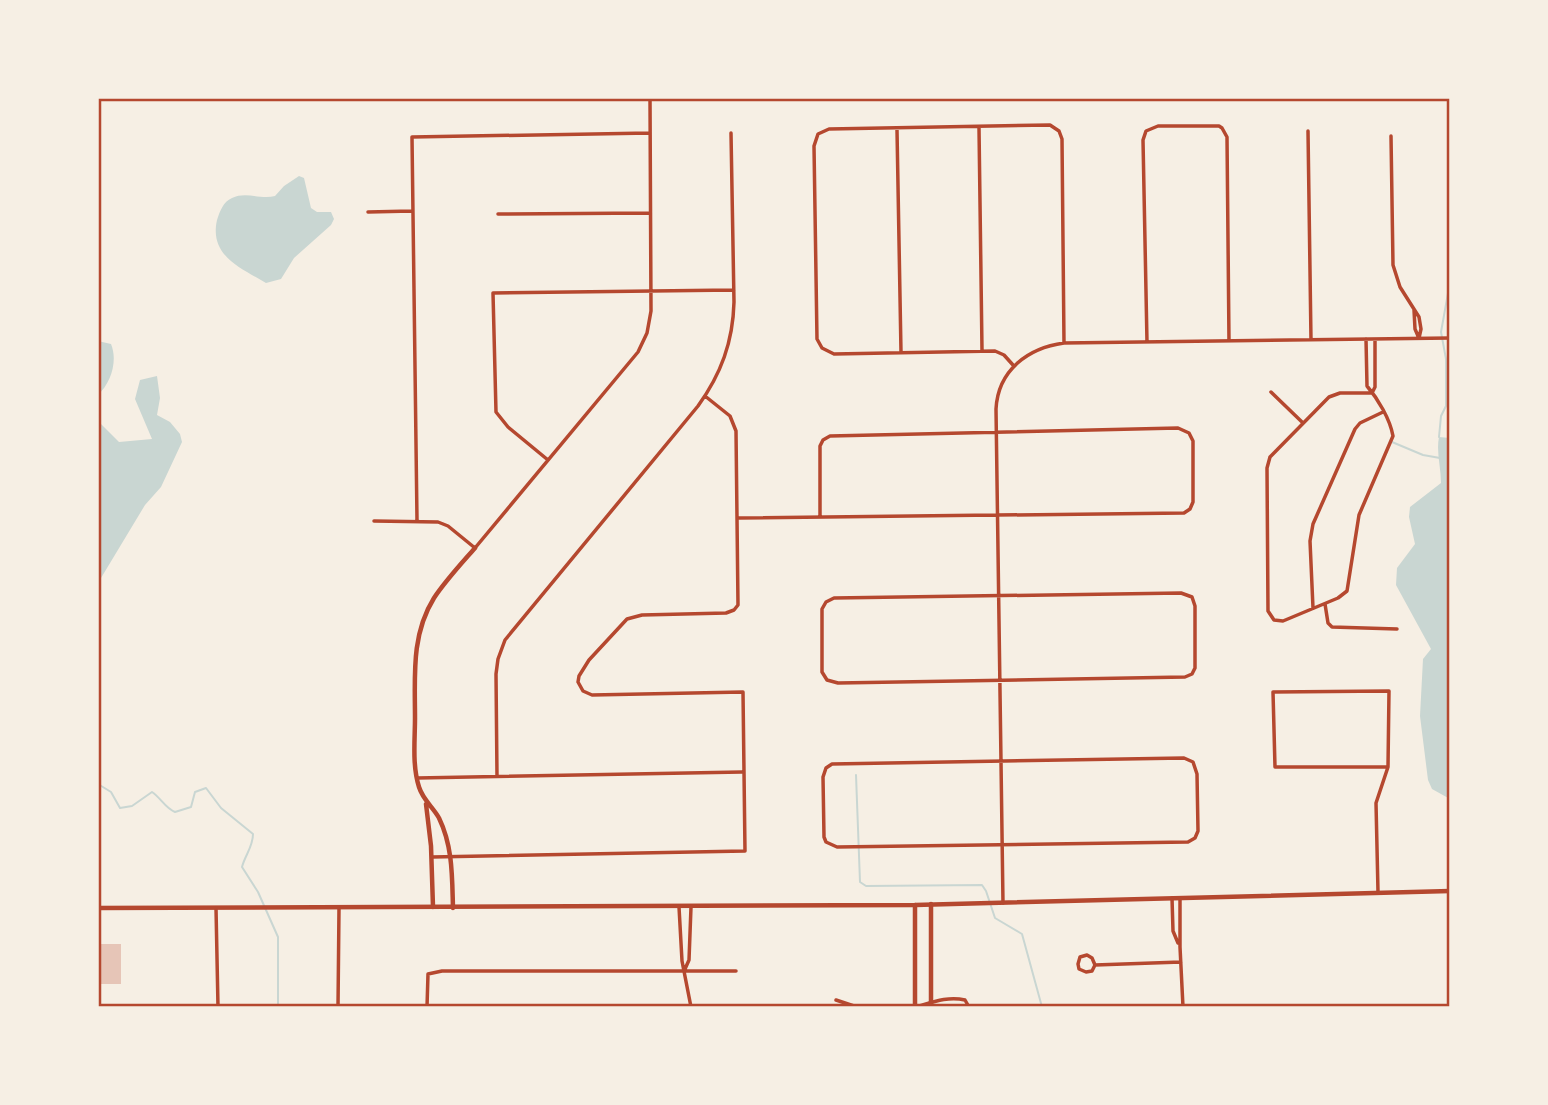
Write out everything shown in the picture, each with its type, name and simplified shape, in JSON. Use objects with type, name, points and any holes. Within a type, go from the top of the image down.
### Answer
[{"type":"main road","points":[[433,907],[432,857],[426,803],[417,778],[417,641],[434,599],[475,548]]},
{"type":"main road","points":[[426,803],[435,811],[440,821],[450,856],[453,908]]},
{"type":"main road","points":[[98,908],[915,905],[1450,891]]},
{"type":"main road","points":[[931,904],[931,1005]]},
{"type":"main road","points":[[915,905],[916,1007]]},
{"type":"street","points":[[374,521],[417,520],[442,523],[475,548],[642,346],[650,319],[651,292],[650,98]]},
{"type":"street","points":[[1013,365],[998,352],[982,350],[834,354],[822,348],[817,339],[814,146],[819,133],[829,129],[1050,125],[1059,131],[1062,138],[1064,344]]},
{"type":"street","points":[[1147,342],[1143,137],[1149,128],[1158,125],[1215,125],[1224,130],[1227,140],[1229,341]]},
{"type":"street","points":[[979,128],[982,350]]},
{"type":"street","points":[[897,129],[901,352]]},
{"type":"street","points":[[1308,131],[1311,340]]},
{"type":"street","points":[[417,520],[412,137],[650,133]]},
{"type":"street","points":[[497,776],[496,674],[505,640],[705,396],[726,356],[733,324],[734,290],[731,133]]},
{"type":"street","points":[[1391,135],[1392,265],[1397,282],[1420,322],[1419,338]]},
{"type":"street","points":[[368,212],[412,211]]},
{"type":"street","points":[[498,214],[650,213]]},
{"type":"street","points":[[548,460],[508,427],[496,412],[493,293],[734,290]]},
{"type":"street","points":[[1003,902],[996,432],[998,394],[1013,365],[1042,348],[1064,344],[1450,338]]},
{"type":"street","points":[[1366,339],[1367,386],[1372,393],[1383,412],[1392,439],[1359,515],[1347,591],[1338,598],[1283,621],[1274,620],[1268,611],[1268,464],[1272,454],[1332,395],[1372,393]]},
{"type":"street","points":[[1372,393],[1375,387],[1375,339]]},
{"type":"street","points":[[1271,392],[1302,422]]},
{"type":"street","points":[[432,857],[745,851],[743,692],[592,695],[583,691],[578,682],[582,670],[627,619],[642,615],[726,613],[736,608],[739,594],[735,425],[726,412],[705,396]]},
{"type":"street","points":[[1313,608],[1310,541],[1313,524],[1355,429],[1360,423],[1383,412]]},
{"type":"street","points":[[738,518],[1180,513],[1186,512],[1191,508],[1194,499],[1193,441],[1187,431],[1178,428],[830,436],[823,440],[820,446],[820,517]]},
{"type":"street","points":[[1181,593],[1192,597],[1195,606],[1195,665],[1192,674],[1180,678],[838,683],[825,679],[821,667],[821,615],[824,604],[837,598],[999,597],[1181,593]]},
{"type":"street","points":[[1325,604],[1328,623],[1332,627],[1397,629]]},
{"type":"street","points":[[1378,892],[1376,803],[1388,767],[1389,691],[1273,692],[1275,767],[1388,767]]},
{"type":"street","points":[[1184,758],[1193,762],[1197,774],[1198,830],[1195,838],[1184,842],[837,847],[828,844],[824,837],[823,777],[828,766],[837,762],[1002,762],[1184,758]]},
{"type":"street","points":[[417,778],[742,772]]},
{"type":"street","points":[[1172,898],[1173,931],[1180,947]]},
{"type":"street","points":[[1180,898],[1183,1007]]},
{"type":"street","points":[[680,907],[691,1007]]},
{"type":"street","points":[[685,971],[689,960],[691,907]]},
{"type":"street","points":[[216,908],[218,1007]]},
{"type":"street","points":[[338,1007],[339,908]]},
{"type":"street","points":[[1087,956],[1094,960],[1095,965],[1092,971],[1086,972],[1081,971],[1077,964],[1080,957],[1087,956]]},
{"type":"street","points":[[1095,965],[1181,962]]},
{"type":"street","points":[[427,1007],[428,974],[442,971],[736,971]]},
{"type":"street","points":[[916,1007],[931,1005],[942,999],[963,999],[969,1007]]},
{"type":"street","points":[[836,1000],[857,1007]]},
{"type":"shaded area","points":[[299,176],[304,178],[311,208],[317,212],[331,212],[334,219],[331,225],[294,258],[281,279],[266,283],[237,266],[222,252],[216,232],[217,220],[224,204],[232,198],[243,195],[275,196]]},
{"type":"shaded area","points":[[98,341],[111,344],[114,357],[110,378],[98,395]]},
{"type":"shaded area","points":[[157,376],[160,398],[157,415],[170,422],[180,434],[182,442],[161,487],[145,505],[98,583],[98,421],[119,442],[152,439],[135,399],[140,380]]},
{"type":"shaded area","points":[[1439,437],[1450,438],[1450,637],[1447,642],[1450,647],[1450,799],[1432,789],[1428,780],[1420,716],[1423,659],[1431,649],[1396,585],[1397,568],[1415,544],[1409,517],[1410,507],[1441,483]]},
{"type":"building","points":[[98,944],[121,944],[121,984],[98,984]]},
{"type":"waterway","points":[[1439,437],[1441,416],[1446,406],[1446,359],[1441,332],[1450,282]]},
{"type":"waterway","points":[[1392,442],[1423,455],[1440,458]]},
{"type":"waterway","points":[[856,775],[860,882],[866,886],[982,885],[995,918],[1022,934],[1042,1007]]},
{"type":"waterway","points":[[98,784],[111,792],[120,808],[132,806],[152,792],[175,812],[191,807],[195,792],[206,788],[221,808],[253,834],[242,867],[258,892],[278,937],[278,1007]]}]
